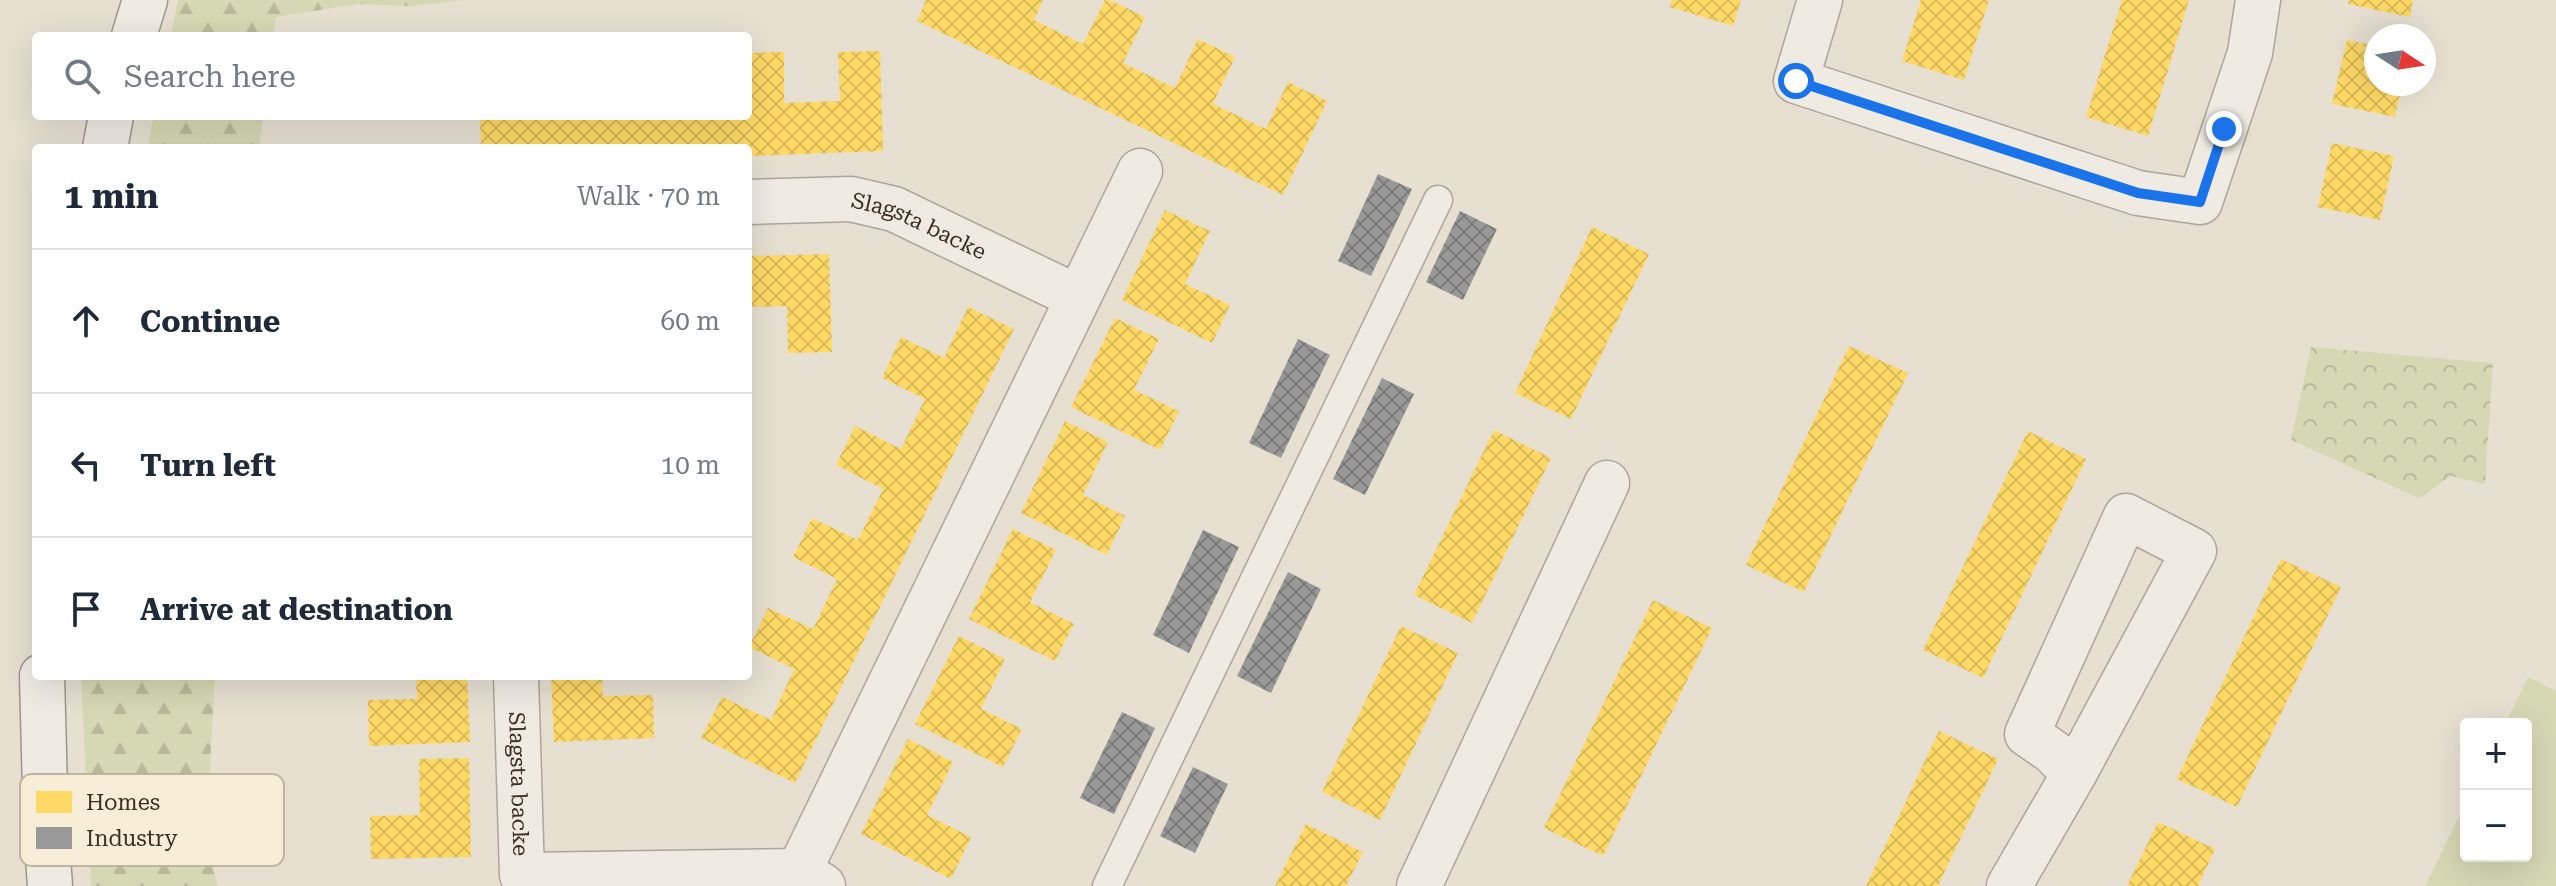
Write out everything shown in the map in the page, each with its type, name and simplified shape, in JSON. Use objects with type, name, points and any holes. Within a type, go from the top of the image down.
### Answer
[{"type":"street","points":[[135,32],[145,0]]},
{"type":"street","points":[[1820,0],[1796,81],[2138,193],[2200,202],[2250,53],[2258,0]]},
{"type":"street","points":[[106,144],[110,120]]},
{"type":"street","points":[[811,878],[1077,297],[1140,171]]},
{"type":"street","name":"Slagsta backe","points":[[752,202],[851,199],[894,209],[1077,297]]},
{"type":"street","points":[[1419,886],[1607,483]]},
{"type":"street","points":[[2009,886],[2074,774],[2194,551],[2126,516],[2027,734],[2053,752],[2074,774]]},
{"type":"street","points":[[42,680],[46,774]]},
{"type":"street","name":"Slagsta backe","points":[[516,680],[522,875],[811,878]]},
{"type":"street","points":[[49,866],[50,886]]},
{"type":"lane","points":[[1107,886],[1438,200]]},
{"type":"green space","points":[[178,0],[463,0],[411,6],[357,4],[276,17],[274,32],[172,32]]},
{"type":"green space","points":[[153,120],[262,120],[260,144],[148,144]]},
{"type":"green space","points":[[2311,347],[2493,363],[2485,484],[2451,476],[2419,498],[2291,440]]},
{"type":"green space","points":[[2528,677],[2556,691],[2556,886],[2425,886],[2460,815],[2460,862],[2532,862],[2532,718],[2508,718]]},
{"type":"green space","points":[[81,680],[215,680],[210,774],[86,774]]},
{"type":"green space","points":[[90,866],[213,866],[218,886],[91,886]]},
{"type":"building: Homes","points":[[926,0],[1043,0],[1034,20],[1083,44],[1105,0],[1110,0],[1145,17],[1123,63],[1175,88],[1198,39],[1235,57],[1213,104],[1266,129],[1288,82],[1327,101],[1283,195],[917,21]]},
{"type":"building: Homes","points":[[1672,0],[1741,0],[1733,26],[1670,7]]},
{"type":"building: Homes","points":[[1921,0],[1989,0],[1964,80],[1902,61]]},
{"type":"building: Homes","points":[[2122,0],[2189,0],[2148,136],[2086,117]]},
{"type":"building: Homes","points":[[2349,0],[2413,0],[2410,17],[2348,4]]},
{"type":"building: Homes","points":[[2347,40],[2364,44],[2364,96],[2399,96],[2395,117],[2332,104]]},
{"type":"building: Homes","points":[[880,51],[883,151],[752,156],[752,144],[481,144],[480,120],[752,120],[752,53],[784,52],[784,103],[840,101],[838,52]]},
{"type":"building: Homes","points":[[2332,143],[2394,156],[2380,220],[2318,207]]},
{"type":"building: Homes","points":[[1165,210],[1210,231],[1185,284],[1230,305],[1212,343],[1122,300]]},
{"type":"building: Homes","points":[[1592,227],[1649,254],[1571,419],[1515,393]]},
{"type":"building: Homes","points":[[829,254],[832,352],[788,353],[787,306],[752,307],[752,256]]},
{"type":"building: Homes","points":[[968,307],[1014,329],[795,783],[701,738],[722,697],[771,720],[794,669],[752,648],[752,641],[768,608],[813,629],[837,579],[793,557],[812,518],[858,540],[883,489],[836,465],[855,426],[901,449],[925,399],[882,378],[901,337],[944,358]]},
{"type":"building: Homes","points":[[1115,318],[1159,339],[1134,390],[1179,411],[1160,450],[1071,407]]},
{"type":"building: Homes","points":[[1849,346],[1908,373],[1804,592],[1746,565]]},
{"type":"building: Homes","points":[[1065,421],[1108,442],[1083,495],[1125,516],[1107,555],[1021,513]]},
{"type":"building: Homes","points":[[1494,430],[1551,458],[1472,623],[1414,595]]},
{"type":"building: Homes","points":[[2028,431],[2086,459],[1983,678],[1923,650]]},
{"type":"building: Homes","points":[[1013,529],[1056,550],[1030,602],[1074,624],[1055,661],[969,619]]},
{"type":"building: Homes","points":[[2281,559],[2341,587],[2237,807],[2177,779]]},
{"type":"building: Homes","points":[[1653,600],[1712,628],[1603,856],[1544,828]]},
{"type":"building: Homes","points":[[1401,626],[1458,653],[1380,820],[1322,792]]},
{"type":"building: Homes","points":[[959,636],[1005,659],[981,709],[1022,729],[1003,767],[915,724]]},
{"type":"building: Homes","points":[[416,680],[467,680],[470,742],[369,746],[368,700],[417,699]]},
{"type":"building: Homes","points":[[551,680],[602,680],[603,696],[653,695],[654,738],[554,742]]},
{"type":"building: Homes","points":[[1939,731],[1998,759],[1938,886],[1866,886]]},
{"type":"building: Homes","points":[[908,739],[953,762],[927,815],[971,837],[951,879],[861,834]]},
{"type":"building: Homes","points":[[469,758],[471,857],[371,859],[370,816],[420,815],[419,759]]},
{"type":"building: Homes","points":[[2158,822],[2215,849],[2198,886],[2127,886]]},
{"type":"building: Homes","points":[[1306,824],[1363,852],[1346,886],[1275,886]]},
{"type":"building: Industry","points":[[1378,174],[1412,189],[1371,276],[1338,261]]},
{"type":"building: Industry","points":[[1460,211],[1497,229],[1463,300],[1426,282]]},
{"type":"building: Industry","points":[[1298,339],[1330,355],[1281,458],[1249,443]]},
{"type":"building: Industry","points":[[1382,378],[1414,394],[1365,495],[1333,479]]},
{"type":"building: Industry","points":[[1203,530],[1239,547],[1189,653],[1153,635]]},
{"type":"building: Industry","points":[[1288,572],[1321,589],[1271,693],[1237,676]]},
{"type":"building: Industry","points":[[1122,712],[1155,728],[1114,814],[1080,798]]},
{"type":"building: Industry","points":[[1193,767],[1228,784],[1195,853],[1160,836]]},
{"type":"route","points":[[1796,81],[2138,193],[2200,202],[2224,129]]}]
